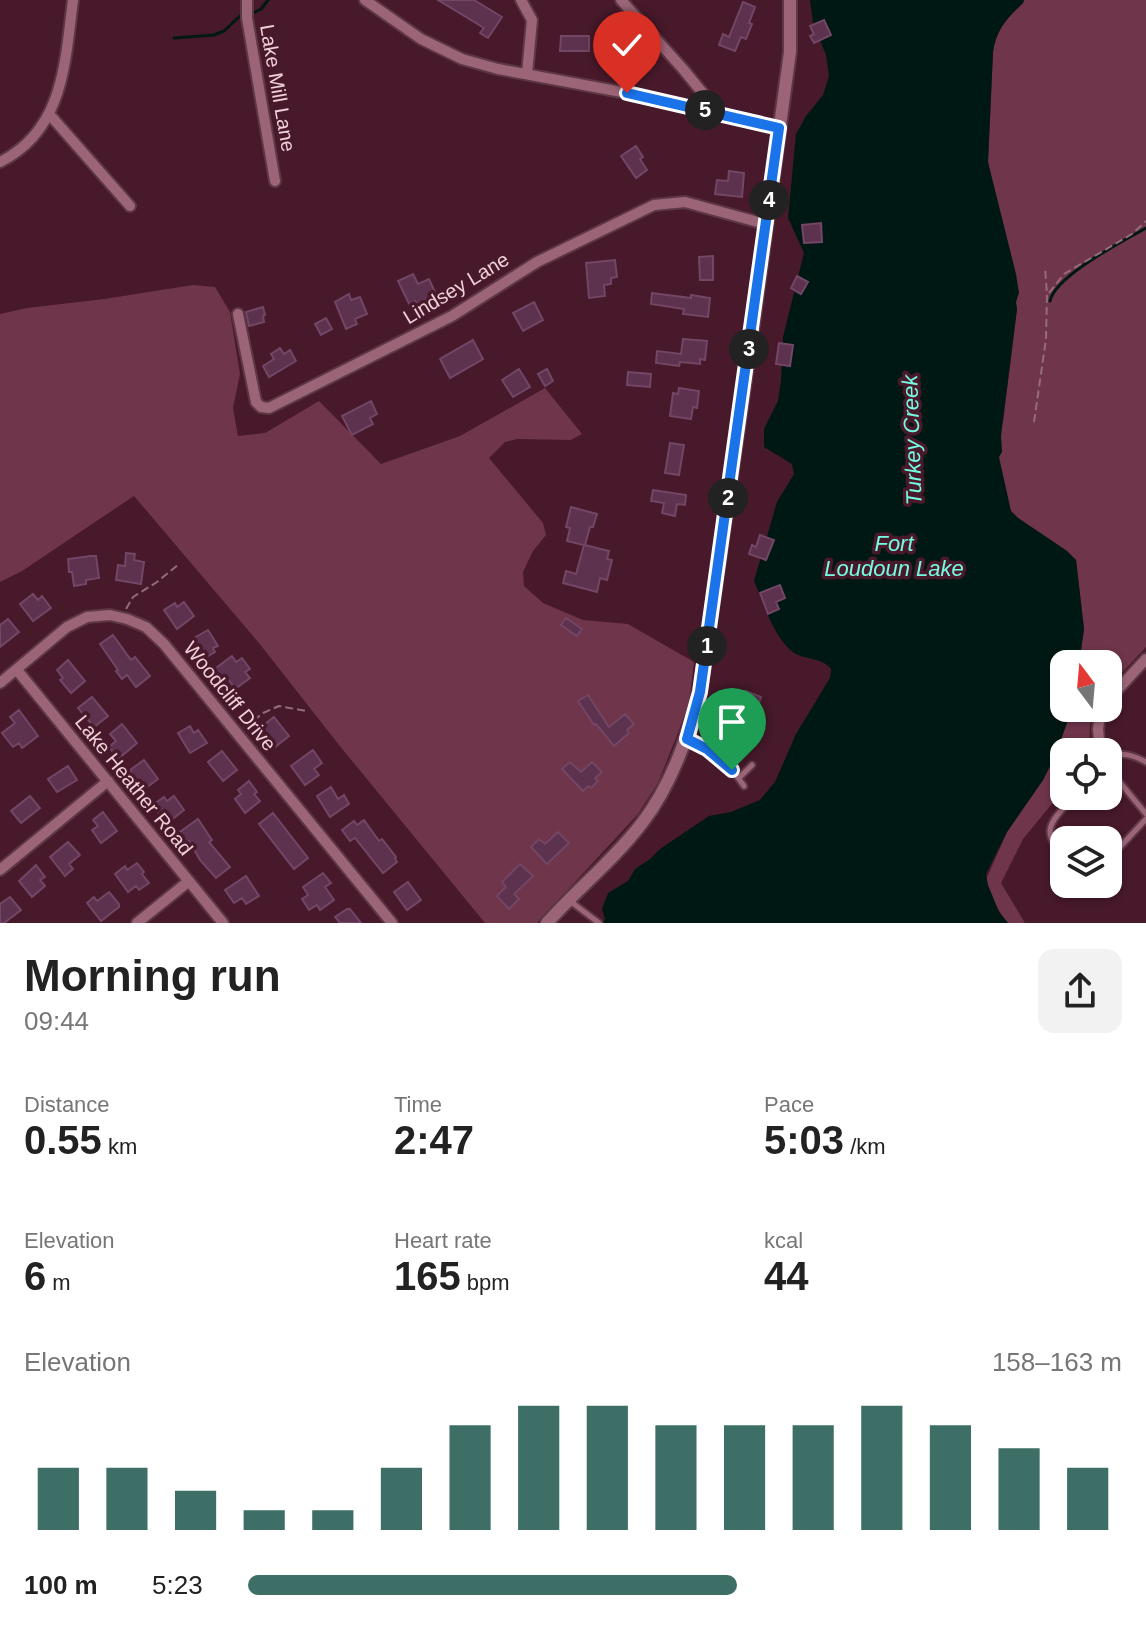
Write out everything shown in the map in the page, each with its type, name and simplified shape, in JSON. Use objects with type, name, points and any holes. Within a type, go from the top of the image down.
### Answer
[{"type":"street","points":[[0,162],[32,139],[50,115],[63,77],[73,0]]},
{"type":"street","name":"Lake Mill Lane","points":[[247,0],[247,18],[275,181]]},
{"type":"street","points":[[365,0],[421,39],[462,59],[779,128]]},
{"type":"street","points":[[521,0],[532,20],[527,74]]},
{"type":"street","points":[[621,0],[719,113]]},
{"type":"street","points":[[547,923],[612,858],[643,821],[669,779],[687,739],[700,692],[790,52],[790,0]]},
{"type":"street","points":[[50,115],[130,206]]},
{"type":"street","name":"Lindsey Lane","points":[[238,314],[256,402],[261,407],[269,408],[452,316],[522,269],[644,209],[685,202],[765,224]]},
{"type":"street","points":[[0,683],[67,627],[87,617],[110,615],[124,618]]},
{"type":"street","name":"Woodcliff Drive","points":[[124,618],[146,627],[164,644],[392,923]]},
{"type":"street","points":[[1122,685],[1146,659]]},
{"type":"street","name":"Lake Heather Road","points":[[17,670],[223,923]]},
{"type":"street","points":[[0,870],[108,781]]},
{"type":"street","points":[[137,923],[189,881]]},
{"type":"lane","points":[[687,739],[707,749],[732,770],[744,786]]},
{"type":"lane","points":[[1122,754],[1146,762]]},
{"type":"lane","points":[[739,778],[752,765]]},
{"type":"lane","points":[[1122,786],[1146,817],[1122,844]]},
{"type":"lane","points":[[569,900],[599,923]]},
{"type":"path","points":[[1047,295],[1064,274],[1132,234],[1146,221]]},
{"type":"path","points":[[1034,422],[1046,339],[1045,267]]},
{"type":"path","points":[[124,618],[133,597],[179,564]]},
{"type":"path","points":[[237,734],[272,708],[279,706],[306,711]]},
{"type":"shaded area","points":[[1024,0],[1146,0],[1146,647],[1122,673],[1122,650],[1081,650],[1084,629],[1076,560],[1011,511],[993,455],[1003,421],[1017,309],[988,162],[993,52],[1007,19]]},
{"type":"shaded area","points":[[193,285],[215,287],[230,312],[240,374],[233,408],[238,436],[265,433],[319,401],[381,464],[460,436],[545,388],[582,434],[571,440],[517,439],[505,442],[489,458],[543,523],[546,535],[533,551],[523,572],[524,586],[543,603],[583,620],[628,624],[694,662],[689,705],[658,783],[638,814],[537,923],[485,923],[259,643],[134,496],[22,571],[0,582],[0,314]]},
{"type":"shaded area","points":[[1067,722],[1091,722],[1090,738],[1062,738]]},
{"type":"shaded area","points":[[1050,767],[1050,806],[1023,839],[1001,883],[1025,923],[1008,923],[984,884],[1007,832]]},
{"type":"water","name":"Fort Loudoun Lake","points":[[810,0],[1024,0],[1007,19],[993,52],[988,162],[1019,293],[999,457],[1011,511],[1076,560],[1084,629],[1081,650],[1050,650],[1050,722],[1067,722],[1062,738],[1050,738],[1050,766],[1007,832],[986,874],[999,912],[1008,923],[602,923],[605,919],[602,909],[608,893],[628,881],[635,869],[660,849],[709,816],[731,812],[760,800],[775,782],[796,734],[830,678],[831,669],[827,665],[796,654],[782,640],[770,621],[754,581],[777,502],[794,474],[792,464],[764,447],[764,429],[778,401],[783,337],[804,253],[788,218],[796,134],[823,95],[829,76],[826,55],[813,23]]},
{"type":"building","points":[[438,0],[474,0],[502,17],[488,38],[480,33],[484,28]]},
{"type":"building","points":[[743,2],[755,7],[746,39],[741,37],[735,51],[719,45],[723,34],[729,37]]},
{"type":"building","points":[[824,20],[831,35],[814,43],[810,26]]},
{"type":"building","points":[[561,36],[589,36],[589,51],[560,51]]},
{"type":"building","points":[[637,38],[650,52],[635,67],[624,51]]},
{"type":"building","points":[[636,146],[647,170],[636,178],[621,156]]},
{"type":"building","points":[[729,171],[744,173],[742,197],[715,194],[717,180],[728,181]]},
{"type":"building","points":[[821,223],[822,242],[804,243],[802,225]]},
{"type":"building","points":[[713,256],[713,280],[700,280],[699,257]]},
{"type":"building","points":[[615,260],[617,277],[611,278],[611,284],[604,285],[605,296],[589,298],[586,263]]},
{"type":"building","points":[[413,274],[418,284],[429,279],[436,294],[417,304],[415,301],[409,304],[398,281]]},
{"type":"building","points":[[797,276],[808,282],[801,294],[791,288]]},
{"type":"building","points":[[652,293],[710,298],[708,317],[683,314],[684,309],[651,304]]},
{"type":"building","points":[[349,294],[351,300],[360,297],[367,314],[355,319],[357,324],[346,329],[335,302]]},
{"type":"building","points":[[534,302],[543,320],[523,331],[513,313]]},
{"type":"building","points":[[263,307],[264,322],[249,326],[246,312]]},
{"type":"building","points":[[326,318],[332,329],[321,335],[315,324]]},
{"type":"building","points":[[683,339],[707,341],[705,360],[700,359],[700,364],[680,362],[679,366],[656,363],[657,351],[681,354]]},
{"type":"building","points":[[473,340],[483,359],[450,378],[440,359]]},
{"type":"building","points":[[779,343],[793,345],[790,366],[776,364]]},
{"type":"building","points":[[280,348],[284,354],[290,350],[296,361],[269,377],[263,366],[274,359],[271,354]]},
{"type":"building","points":[[519,369],[530,387],[513,397],[502,380]]},
{"type":"building","points":[[547,369],[553,381],[545,386],[538,374]]},
{"type":"building","points":[[628,372],[651,374],[650,387],[627,385]]},
{"type":"building","points":[[679,388],[699,391],[697,408],[693,407],[691,419],[670,416],[673,393],[678,394]]},
{"type":"building","points":[[371,401],[377,414],[370,418],[373,424],[352,435],[342,416]]},
{"type":"building","points":[[670,443],[684,445],[679,475],[665,473]]},
{"type":"building","points":[[653,490],[686,495],[685,505],[677,504],[675,516],[662,513],[664,503],[651,501]]},
{"type":"building","points":[[571,507],[597,514],[585,545],[609,551],[607,559],[612,560],[607,580],[600,578],[597,592],[563,583],[566,571],[576,574],[584,545],[567,541],[570,528],[566,527]]},
{"type":"building","points":[[760,535],[774,540],[766,560],[749,554],[752,545],[756,547]]},
{"type":"building","points":[[126,553],[135,554],[134,560],[144,562],[141,584],[116,580],[118,565],[125,566]]},
{"type":"building","points":[[96,556],[99,578],[74,586],[68,559]]},
{"type":"building","points":[[780,585],[785,598],[776,602],[779,609],[768,614],[760,593]]},
{"type":"building","points":[[33,594],[38,600],[42,596],[51,608],[33,621],[20,604]]},
{"type":"building","points":[[184,602],[194,616],[177,629],[164,610],[175,603],[177,607]]},
{"type":"building","points":[[566,618],[582,629],[577,636],[561,625]]},
{"type":"building","points":[[8,619],[19,632],[0,647],[0,625]]},
{"type":"building","points":[[208,630],[218,646],[213,648],[215,652],[201,660],[194,648],[199,646],[194,638]]},
{"type":"building","points":[[113,635],[131,660],[135,657],[150,676],[136,687],[127,675],[122,679],[100,644]]},
{"type":"building","points":[[232,656],[236,662],[242,658],[250,669],[245,672],[250,678],[235,689],[226,676],[219,681],[212,671]]},
{"type":"building","points":[[68,660],[85,681],[71,693],[60,680],[63,678],[57,670]]},
{"type":"building","points":[[746,691],[761,697],[757,725],[737,718]]},
{"type":"building","points":[[588,695],[609,727],[625,714],[634,724],[614,746],[594,725],[578,701]]},
{"type":"building","points":[[92,697],[108,716],[94,727],[78,708]]},
{"type":"building","points":[[19,710],[38,736],[22,748],[19,743],[13,747],[2,733],[15,723],[10,717]]},
{"type":"building","points":[[274,717],[289,736],[275,747],[260,728]]},
{"type":"building","points":[[122,724],[137,743],[118,759],[109,747],[116,741],[110,734]]},
{"type":"building","points":[[190,726],[194,733],[198,730],[207,743],[190,753],[178,733]]},
{"type":"building","points":[[313,750],[322,763],[314,769],[319,775],[305,785],[291,766]]},
{"type":"building","points":[[222,751],[237,770],[223,781],[208,762]]},
{"type":"building","points":[[144,760],[158,779],[143,790],[130,770]]},
{"type":"building","points":[[570,762],[581,772],[592,762],[602,772],[595,778],[598,781],[583,791],[562,769]]},
{"type":"building","points":[[68,766],[77,780],[57,792],[48,779]]},
{"type":"building","points":[[249,781],[260,801],[245,813],[235,799],[241,794],[238,790]]},
{"type":"building","points":[[331,787],[338,799],[344,795],[349,804],[330,817],[317,796]]},
{"type":"building","points":[[30,796],[40,808],[21,823],[11,811]]},
{"type":"building","points":[[174,796],[184,810],[170,821],[165,814],[161,817],[153,805],[164,797],[167,801]]},
{"type":"building","points":[[103,812],[117,831],[101,843],[92,830],[98,826],[93,820]]},
{"type":"building","points":[[273,813],[308,858],[294,869],[259,824]]},
{"type":"building","points":[[198,819],[212,840],[209,842],[230,867],[216,878],[189,841],[184,845],[177,834]]},
{"type":"building","points":[[364,820],[396,857],[397,862],[383,873],[355,838],[350,841],[342,830],[354,821],[357,825]]},
{"type":"building","points":[[558,832],[569,843],[547,864],[531,847],[539,839],[545,844]]},
{"type":"building","points":[[68,842],[80,855],[69,864],[73,869],[65,876],[50,857]]},
{"type":"building","points":[[137,863],[149,883],[139,890],[136,886],[128,892],[115,874],[125,866],[127,870]]},
{"type":"building","points":[[520,864],[533,876],[514,894],[519,899],[509,909],[497,896],[506,887],[502,882]]},
{"type":"building","points":[[36,865],[45,877],[40,880],[45,886],[32,897],[19,881]]},
{"type":"building","points":[[323,873],[331,883],[325,887],[334,900],[320,910],[317,905],[309,910],[302,899],[308,895],[303,887]]},
{"type":"building","points":[[246,876],[259,896],[246,904],[242,898],[234,903],[225,890]]},
{"type":"building","points":[[408,882],[421,900],[407,910],[394,892]]},
{"type":"building","points":[[109,892],[119,907],[101,921],[87,903],[94,897],[97,901]]},
{"type":"building","points":[[10,897],[21,910],[0,923],[0,904]]},
{"type":"building","points":[[347,909],[361,923],[340,923],[335,917]]},
{"type":"waterway","points":[[255,12],[268,0]]},
{"type":"waterway","points":[[174,38],[214,35],[224,31],[240,16]]},
{"type":"waterway","points":[[1050,301],[1055,291],[1077,270],[1146,228]]},
{"type":"route","points":[[627,93],[779,128],[700,692],[687,739],[707,749],[732,770]]},
{"type":"water label","name":"Turkey Creek","points":[[912,440]]}]
